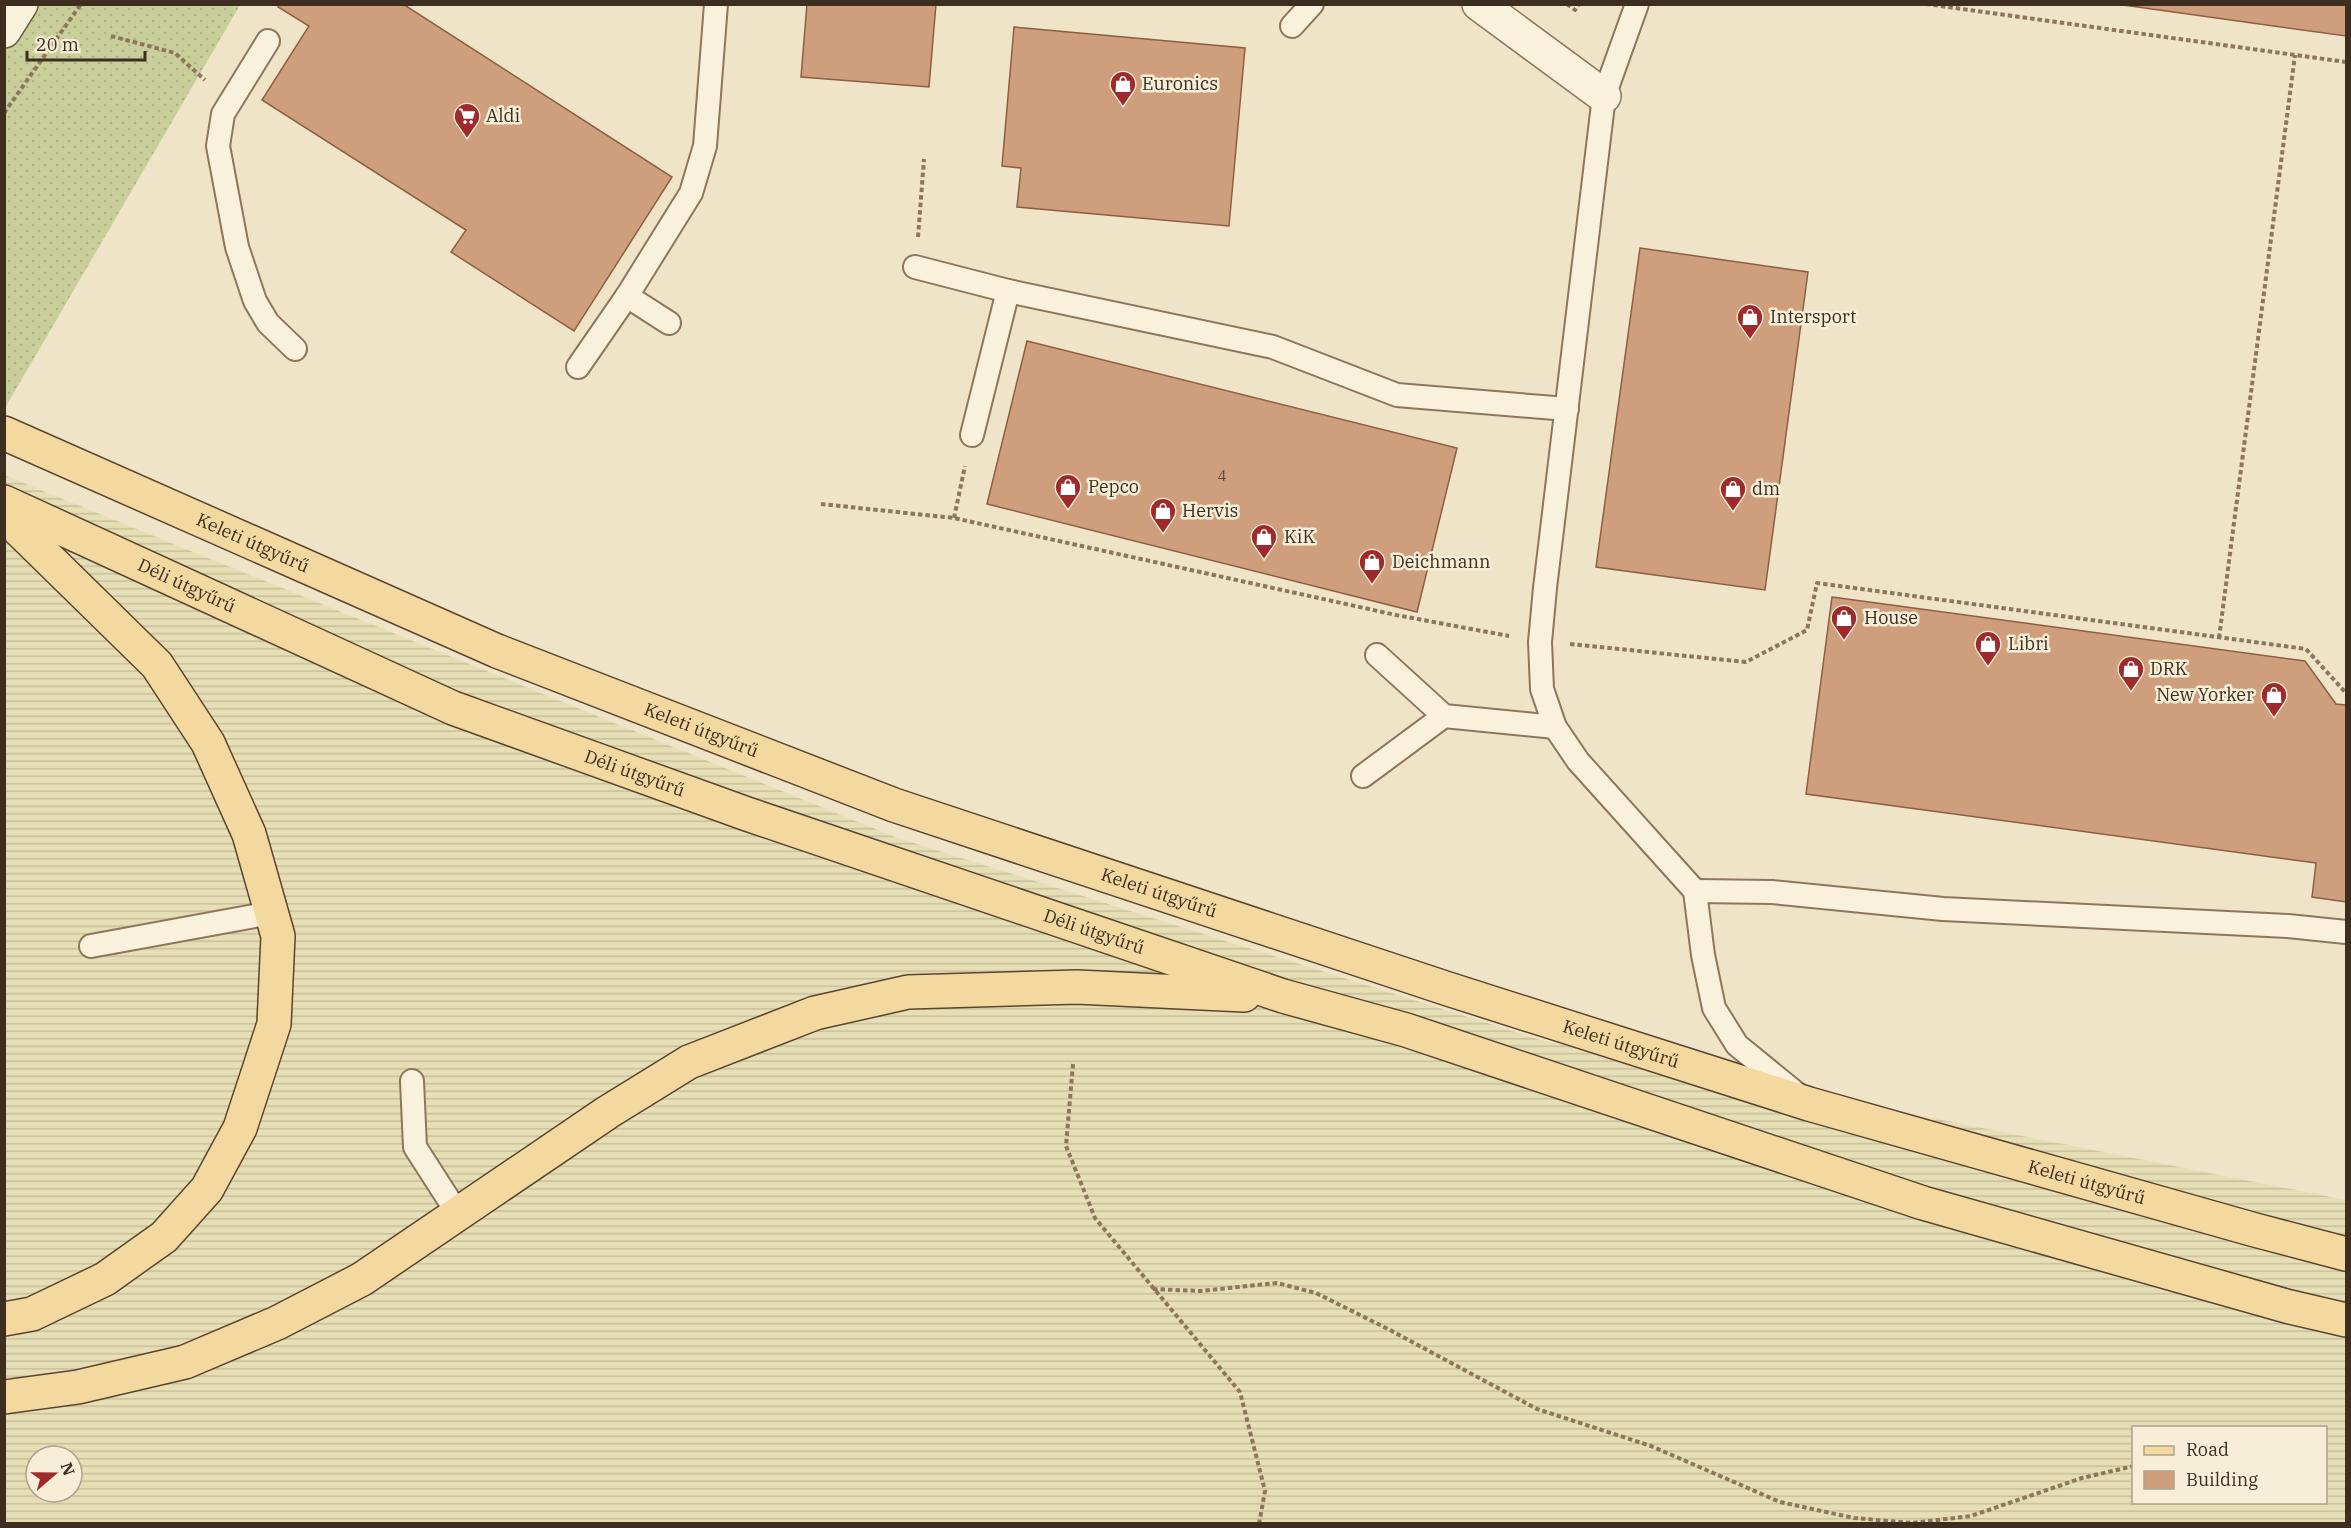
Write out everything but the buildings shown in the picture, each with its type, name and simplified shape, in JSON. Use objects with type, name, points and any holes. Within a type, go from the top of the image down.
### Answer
[{"type":"main road","name":"Keleti útgyűrű","points":[[4,434],[497,651],[894,806],[1445,988],[1809,1104],[2346,1254]]},
{"type":"main road","name":"Déli útgyűrű","points":[[4,502],[453,708],[747,814],[1283,996]]},
{"type":"main road","points":[[4,515],[157,665],[164,675],[208,743],[249,834],[278,936],[274,1024],[240,1128],[207,1189],[164,1238],[105,1279],[32,1314],[4,1319]]},
{"type":"main road","points":[[4,1397],[78,1388],[185,1362],[278,1323],[362,1279],[608,1112],[689,1062],[815,1013],[908,992],[1077,987],[1283,996],[1406,1030],[1923,1203],[2286,1306],[2346,1320]]},
{"type":"street","points":[[4,32],[21,4]]},
{"type":"street","points":[[1479,4],[1605,96]]},
{"type":"lane","points":[[578,367],[627,296],[691,193],[705,146],[716,4]]},
{"type":"lane","points":[[1292,26],[1312,4]]},
{"type":"lane","points":[[1637,4],[1605,96],[1540,642],[1542,689],[1555,728],[1578,761],[1695,891],[1703,955],[1714,1008],[1737,1045],[1809,1104]]},
{"type":"lane","points":[[268,41],[223,114],[218,146],[237,247],[255,301],[268,324],[295,349]]},
{"type":"lane","points":[[915,267],[1008,291],[1273,347],[1396,395],[1567,409]]},
{"type":"lane","points":[[972,435],[1008,291]]},
{"type":"lane","points":[[627,296],[669,323]]},
{"type":"lane","points":[[1377,656],[1444,716],[1555,728]]},
{"type":"lane","points":[[1363,776],[1444,716]]},
{"type":"lane","points":[[1695,891],[1772,891],[1942,909],[2288,926],[2346,932]]},
{"type":"lane","points":[[91,946],[271,913]]},
{"type":"lane","points":[[412,1081],[415,1147],[458,1214]]},
{"type":"path","points":[[4,113],[81,4]]},
{"type":"path","points":[[1567,4],[1575,10],[1579,4]]},
{"type":"path","points":[[1926,4],[2346,62]]},
{"type":"path","points":[[111,36],[175,53],[230,103]]},
{"type":"path","points":[[2219,638],[2295,55]]},
{"type":"path","points":[[917,240],[924,159]]},
{"type":"path","points":[[954,518],[972,435]]},
{"type":"path","points":[[821,504],[954,518],[1396,615],[1540,642],[1746,662],[1807,630],[1817,582],[2306,649],[2346,693]]},
{"type":"path","points":[[1073,1064],[1066,1146],[1095,1218],[1240,1392],[1265,1491],[1259,1524]]},
{"type":"path","points":[[1153,1289],[1200,1292],[1277,1283],[1316,1293],[1537,1409],[1652,1446],[1780,1502],[1854,1518],[1912,1523],[1971,1516],[2082,1478],[2132,1466]]},
{"type":"shaded area","points":[[4,475],[895,837],[1544,1041],[2346,1200],[2346,1523],[5,1523]]},
{"type":"green space","points":[[5,5],[240,5],[5,408]]},
{"type":"place","name":"Euronics","points":[[1123,107]]},
{"type":"place","name":"Aldi","points":[[467,139]]},
{"type":"place","name":"Intersport","points":[[1750,340]]},
{"type":"place","name":"Pepco","points":[[1068,510]]},
{"type":"place","name":"dm","points":[[1733,512]]},
{"type":"place","name":"Hervis","points":[[1163,534]]},
{"type":"place","name":"KiK","points":[[1264,560]]},
{"type":"place","name":"Deichmann","points":[[1372,585]]},
{"type":"place","name":"House","points":[[1844,641]]},
{"type":"place","name":"Libri","points":[[1988,667]]},
{"type":"place","name":"DRK","points":[[2131,692]]},
{"type":"place","name":"New Yorker","points":[[2274,718]]}]
